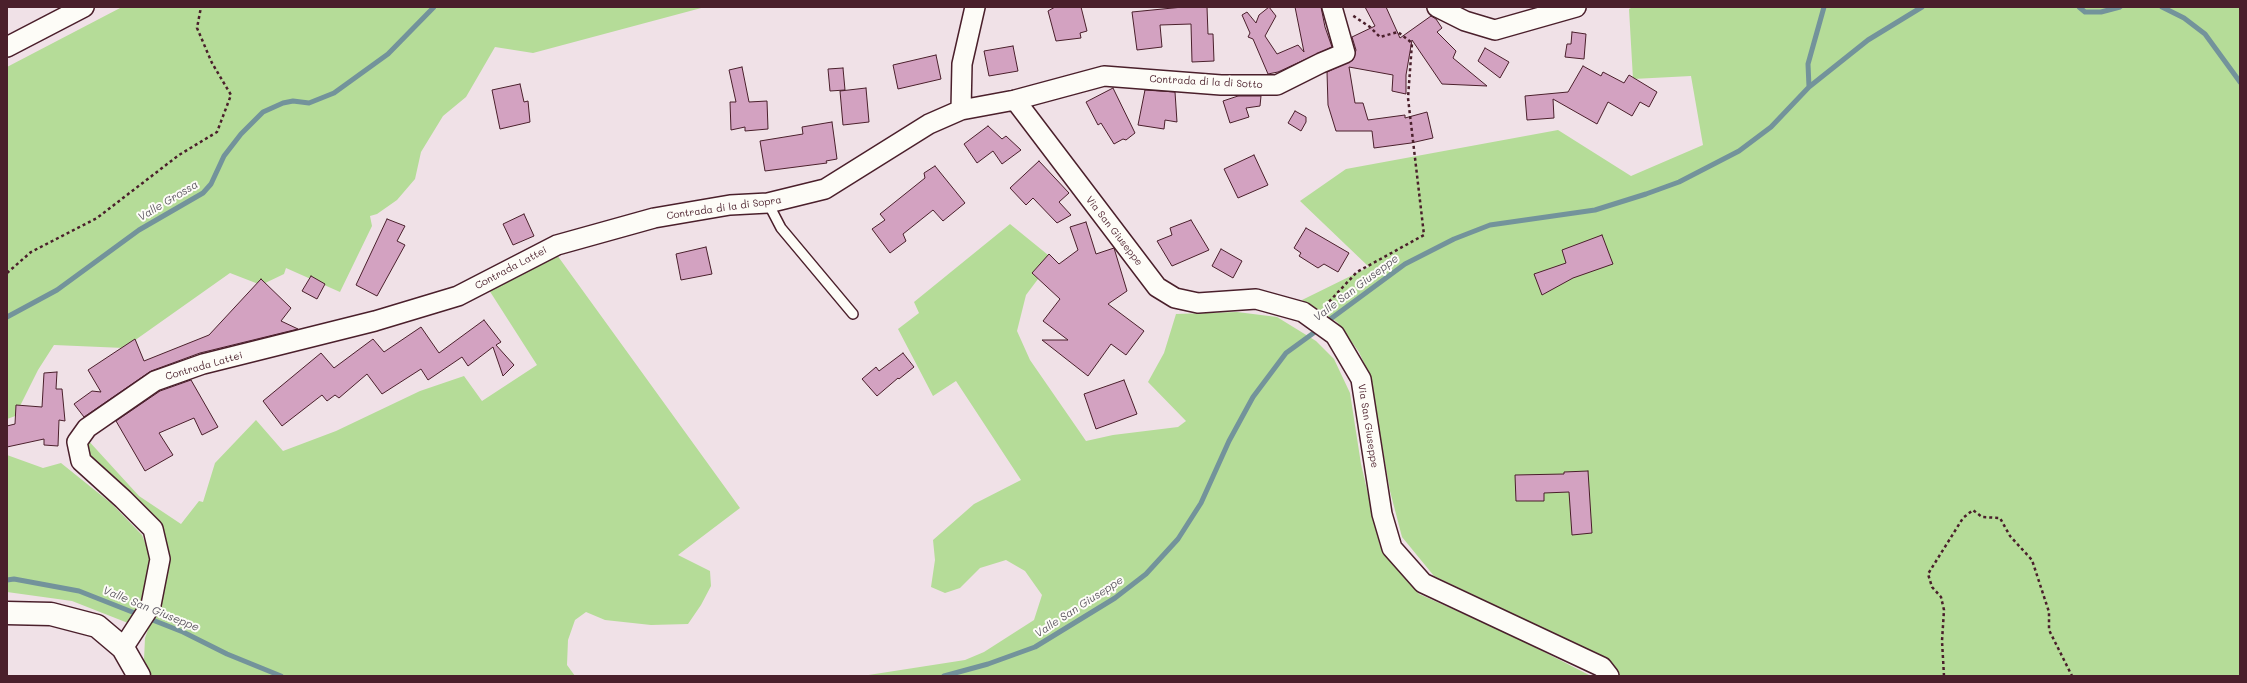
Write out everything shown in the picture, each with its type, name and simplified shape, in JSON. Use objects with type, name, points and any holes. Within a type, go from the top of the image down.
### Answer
[{"type":"street","points":[[7,47],[84,7]]},
{"type":"street","points":[[960,110],[962,64],[974,7]]},
{"type":"street","points":[[1436,7],[1465,21],[1495,30],[1576,7]]},
{"type":"street","name":"Contrada di la di Sotto","points":[[1015,100],[1104,76],[1221,85],[1277,85],[1321,62],[1345,53],[1339,9]]},
{"type":"street","name":"Contrada di la di Sopra","points":[[557,245],[654,218],[730,206],[768,203],[825,188],[929,124],[960,110],[1015,100]]},
{"type":"street","name":"Via San Giuseppe","points":[[1015,100],[1157,287],[1175,298],[1198,303],[1256,299],[1303,312],[1314,318],[1335,335],[1360,379],[1382,514],[1392,548],[1423,583],[1602,667],[1609,676]]},
{"type":"street","name":"Contrada Lattei","points":[[123,648],[151,604],[160,559],[153,530],[123,499],[81,461],[77,442],[86,428],[154,381],[203,364],[375,321],[458,296],[557,245]]},
{"type":"street","points":[[7,613],[51,614],[97,626],[123,648],[139,676]]},
{"type":"lane","points":[[768,203],[781,228],[853,314]]},
{"type":"path","points":[[7,273],[31,252],[97,218],[179,155],[217,132],[231,95],[212,63],[197,28],[201,7]]},
{"type":"path","points":[[1314,318],[1357,272],[1424,235],[1408,98],[1412,43],[1398,32],[1380,37],[1370,27],[1339,9]]},
{"type":"path","points":[[1944,676],[1942,641],[1944,610],[1941,597],[1932,587],[1928,574],[1963,518],[1973,510],[1982,517],[2000,518],[2010,536],[2032,560],[2048,607],[2049,630],[2072,676]]},
{"type":"green space","points":[[122,7],[705,7],[533,53],[495,47],[466,97],[443,116],[421,152],[415,179],[397,200],[377,214],[370,216],[372,226],[340,292],[286,268],[284,274],[261,285],[230,273],[124,348],[54,345],[38,370],[19,408],[18,415],[7,419],[7,67]]},
{"type":"green space","points":[[1633,7],[2240,7],[2240,676],[1620,676],[1593,652],[1434,576],[1402,537],[1390,491],[1374,399],[1367,370],[1359,352],[1337,322],[1302,300],[1369,267],[1300,201],[1346,169],[1558,130],[1631,176],[1703,145],[1691,76],[1633,79],[1629,9]]},
{"type":"green space","points":[[1010,224],[1053,259],[1026,295],[1017,331],[1030,360],[1086,441],[1113,435],[1178,427],[1186,421],[1148,382],[1164,353],[1176,314],[1237,312],[1277,317],[1316,341],[1334,359],[1350,393],[1361,464],[1380,546],[1419,594],[1511,635],[1591,676],[862,676],[965,660],[984,652],[1034,620],[1042,595],[1025,571],[1006,560],[980,568],[960,588],[945,593],[931,587],[935,560],[933,540],[974,504],[1021,480],[956,381],[933,396],[898,329],[919,313],[914,302]]},
{"type":"green space","points":[[557,255],[740,508],[678,555],[710,571],[711,586],[701,605],[688,624],[651,625],[605,620],[586,612],[575,620],[568,640],[567,665],[575,676],[152,676],[144,660],[145,638],[164,585],[169,552],[156,523],[85,454],[86,438],[139,496],[181,524],[199,501],[203,502],[215,463],[256,420],[283,451],[336,431],[420,391],[464,376],[482,401],[537,365],[489,290]]},
{"type":"green space","points":[[7,455],[43,468],[61,463],[112,504],[142,535],[150,555],[150,579],[141,605],[128,623],[72,601],[7,592]]},
{"type":"building","points":[[1055,7],[1081,7],[1087,31],[1080,33],[1081,38],[1056,41],[1048,11]]},
{"type":"building","points":[[1183,7],[1207,7],[1208,34],[1213,34],[1214,61],[1192,62],[1191,24],[1160,25],[1162,47],[1137,50],[1132,12]]},
{"type":"building","points":[[1269,7],[1276,16],[1265,36],[1277,54],[1298,45],[1304,52],[1295,7],[1321,7],[1325,27],[1332,47],[1278,72],[1268,74],[1253,39],[1248,37],[1250,33],[1242,15],[1247,12],[1256,23],[1259,15]]},
{"type":"building","points":[[1365,7],[1386,7],[1400,38],[1431,16],[1436,19],[1442,28],[1437,32],[1456,51],[1453,58],[1487,86],[1442,84],[1412,40],[1406,75],[1406,94],[1392,91],[1393,75],[1349,67],[1355,103],[1363,103],[1368,120],[1405,115],[1405,118],[1427,112],[1433,138],[1411,143],[1374,148],[1372,131],[1336,131],[1328,105],[1327,72],[1353,60],[1356,50],[1352,37],[1375,26]]},
{"type":"building","points":[[1572,32],[1586,34],[1584,59],[1565,57],[1567,44],[1571,44]]},
{"type":"building","points":[[1013,46],[1018,71],[989,76],[984,51]]},
{"type":"building","points":[[1485,48],[1509,62],[1500,78],[1478,61]]},
{"type":"building","points":[[936,55],[941,79],[898,89],[893,65]]},
{"type":"building","points":[[1583,66],[1601,76],[1603,72],[1624,83],[1629,75],[1657,92],[1649,107],[1640,102],[1632,116],[1608,102],[1597,124],[1553,99],[1554,118],[1527,120],[1525,96],[1568,92]]},
{"type":"building","points":[[742,67],[749,102],[767,101],[768,129],[745,131],[745,127],[731,130],[730,102],[736,102],[729,70]]},
{"type":"building","points":[[843,68],[845,90],[830,91],[828,69]]},
{"type":"building","points":[[520,84],[524,102],[528,101],[530,122],[500,129],[492,90]]},
{"type":"building","points":[[866,88],[869,122],[843,125],[840,91]]},
{"type":"building","points":[[1113,88],[1135,133],[1126,140],[1123,139],[1114,144],[1101,123],[1098,125],[1086,102]]},
{"type":"building","points":[[1145,90],[1175,92],[1177,122],[1165,120],[1164,129],[1138,125]]},
{"type":"building","points":[[1238,96],[1261,96],[1260,106],[1246,108],[1249,117],[1230,123],[1223,101]]},
{"type":"building","points":[[1295,111],[1306,117],[1306,122],[1301,131],[1288,123]]},
{"type":"building","points":[[832,122],[837,159],[826,161],[827,163],[765,171],[760,141],[803,134],[802,127]]},
{"type":"building","points":[[988,126],[1002,139],[1006,136],[1021,150],[1002,164],[993,151],[977,163],[964,144]]},
{"type":"building","points":[[1254,155],[1268,185],[1238,198],[1224,169]]},
{"type":"building","points":[[1039,161],[1069,193],[1059,202],[1071,215],[1057,223],[1033,198],[1026,205],[1010,188]]},
{"type":"building","points":[[935,166],[965,203],[943,221],[933,210],[903,234],[906,241],[890,253],[872,229],[885,220],[880,214],[925,178],[924,173]]},
{"type":"building","points":[[524,214],[534,236],[513,245],[503,224]]},
{"type":"building","points":[[387,219],[405,226],[397,241],[405,245],[377,296],[356,285]]},
{"type":"building","points":[[1191,220],[1209,250],[1172,266],[1157,241],[1172,235],[1170,228]]},
{"type":"building","points":[[1086,222],[1096,254],[1114,248],[1127,291],[1108,304],[1144,331],[1126,355],[1111,344],[1088,376],[1042,340],[1068,340],[1043,321],[1060,299],[1032,273],[1049,254],[1059,264],[1078,250],[1070,227]]},
{"type":"building","points":[[1306,228],[1349,253],[1338,272],[1324,264],[1318,268],[1299,256],[1301,253],[1294,248]]},
{"type":"building","points":[[1602,235],[1613,264],[1573,278],[1542,295],[1534,274],[1566,263],[1562,250]]},
{"type":"building","points":[[706,247],[712,274],[681,280],[676,254]]},
{"type":"building","points":[[1221,249],[1242,261],[1233,278],[1212,266]]},
{"type":"building","points":[[311,276],[325,284],[317,299],[302,291]]},
{"type":"building","points":[[261,279],[291,308],[281,321],[298,329],[200,353],[151,371],[84,417],[74,404],[92,391],[101,392],[88,370],[135,339],[144,361],[209,335]]},
{"type":"building","points":[[484,320],[501,342],[496,345],[514,365],[503,376],[493,347],[468,366],[462,357],[428,380],[421,369],[382,394],[367,374],[339,398],[335,395],[327,401],[322,395],[282,426],[263,401],[321,353],[334,368],[373,339],[384,352],[421,327],[439,353]]},
{"type":"building","points":[[903,353],[914,367],[899,379],[898,378],[877,396],[862,379],[876,367],[879,371]]},
{"type":"building","points":[[57,372],[56,389],[62,389],[65,421],[59,420],[58,446],[44,445],[44,439],[7,447],[7,426],[15,424],[16,405],[42,407],[44,373]]},
{"type":"building","points":[[191,380],[218,427],[202,435],[194,418],[159,433],[173,455],[145,471],[116,421],[160,391]]},
{"type":"building","points":[[1124,380],[1137,414],[1096,429],[1084,394]]},
{"type":"building","points":[[1588,471],[1592,533],[1572,535],[1569,492],[1544,493],[1544,501],[1516,501],[1515,475],[1564,474],[1564,472]]},
{"type":"waterway","name":"Valle Grossa","points":[[7,317],[57,290],[139,230],[203,193],[211,184],[224,156],[241,134],[263,112],[283,103],[293,101],[309,103],[334,93],[388,54],[434,7]]},
{"type":"waterway","name":"Valle San Giuseppe","points":[[1325,323],[1405,264],[1454,239],[1490,225],[1595,210],[1679,182],[1739,151],[1771,127],[1809,87],[1808,64],[1824,7]]},
{"type":"waterway","points":[[1809,87],[1868,40],[1922,7]]},
{"type":"waterway","points":[[2079,7],[2085,12],[2101,12],[2120,7]]},
{"type":"waterway","points":[[2162,7],[2184,18],[2205,34],[2240,82]]},
{"type":"waterway","name":"Valle San Giuseppe","points":[[944,676],[988,664],[1035,647],[1115,598],[1146,574],[1178,539],[1201,503],[1229,441],[1253,397],[1286,353],[1319,329]]},
{"type":"waterway","name":"Valle San Giuseppe","points":[[7,580],[14,579],[79,591],[183,632],[227,654],[281,676]]}]
